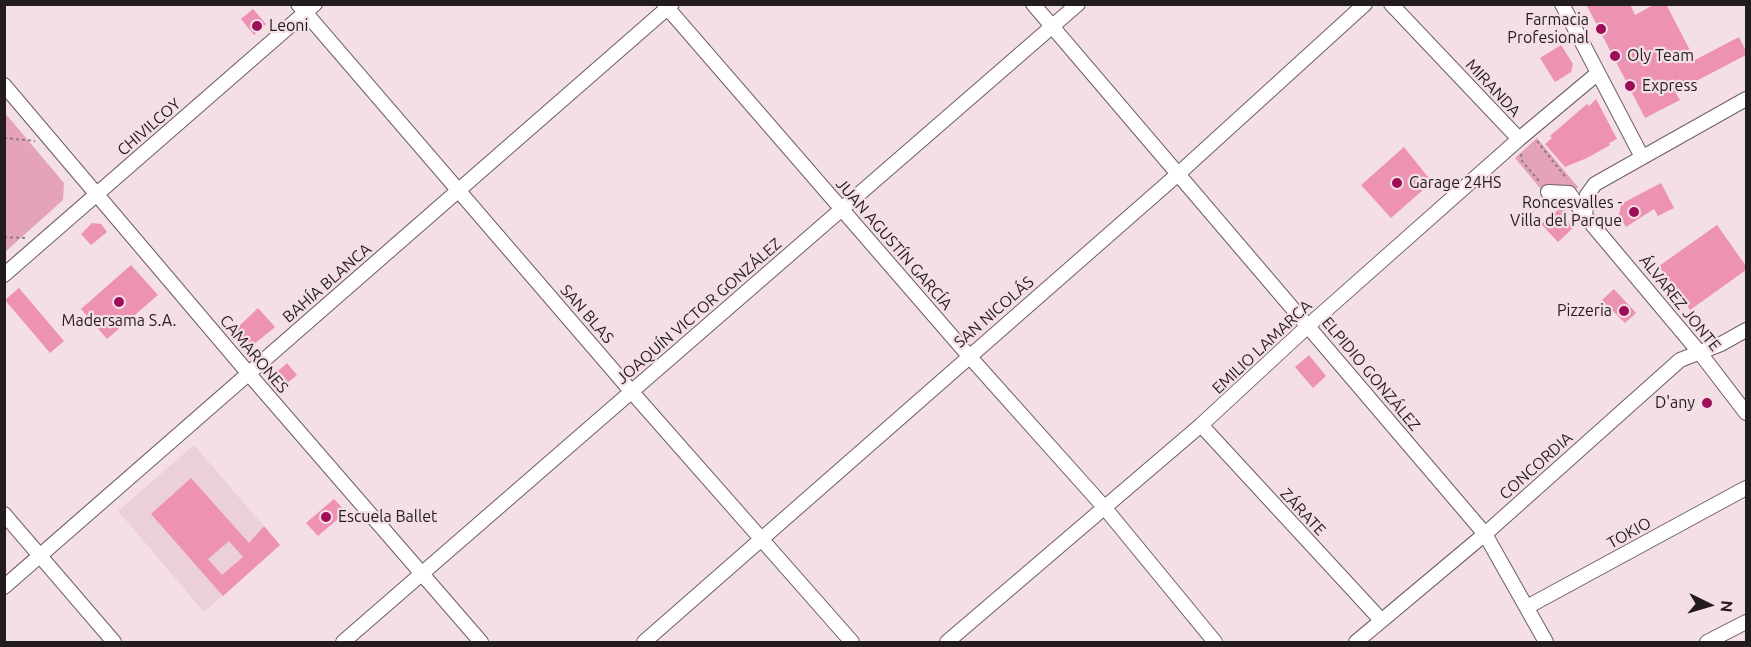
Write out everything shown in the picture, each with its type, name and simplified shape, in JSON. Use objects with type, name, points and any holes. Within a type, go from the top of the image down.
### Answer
[{"type":"street","name":"ELPIDIO GONZÁLEZ","points":[[1033,4],[1485,534],[1546,642]]},
{"type":"street","name":"JOAQUÍN VICTOR GONZÁLEZ","points":[[343,642],[1078,4]]},
{"type":"street","name":"SAN NICOLÁS","points":[[644,642],[1177,175],[1365,4]]},
{"type":"street","name":"MIRANDA","points":[[1391,4],[1519,140]]},
{"type":"street","points":[[1562,4],[1642,157]]},
{"type":"street","name":"BAHÍA BLANCA","points":[[4,587],[668,6]]},
{"type":"street","name":"JUAN AGUSTÍN GARCÍA","points":[[668,6],[969,356],[1104,507],[1215,642]]},
{"type":"street","name":"SAN BLAS","points":[[306,7],[631,391],[852,642]]},
{"type":"street","name":"CHIVILCOY","points":[[4,275],[306,7]]},
{"type":"street","name":"EMILIO LAMARCA","points":[[948,642],[1201,426],[1308,326],[1598,73]]},
{"type":"street","name":"CAMARONES","points":[[4,85],[249,374],[481,642]]},
{"type":"street","points":[[1585,216],[1587,195],[1592,187],[1746,99]]},
{"type":"street","points":[[1548,192],[1569,193],[1585,216]]},
{"type":"street","name":"ÁLVAREZ JONTE","points":[[1585,216],[1700,353],[1746,413]]},
{"type":"street","name":"CONCORDIA","points":[[1356,642],[1485,534],[1680,360],[1700,353],[1746,330]]},
{"type":"street","name":"ZÁRATE","points":[[1201,426],[1381,620]]},
{"type":"street","name":"TOKIO","points":[[1527,607],[1746,488]]},
{"type":"street","points":[[4,514],[114,642]]},
{"type":"street","points":[[1707,642],[1746,622]]},
{"type":"path","points":[[1531,130],[1540,146],[1568,180],[1569,193]]},
{"type":"path","points":[[4,138],[51,141]]},
{"type":"path","name":"MIRANDA","points":[[1519,140],[1522,161],[1548,192]]},
{"type":"shaded area","points":[[4,112],[64,183],[63,200],[5,252]]},
{"type":"shaded area","points":[[1537,138],[1578,187],[1573,193],[1564,217],[1515,158]]},
{"type":"shaded area","points":[[194,445],[280,545],[204,612],[118,511]]},
{"type":"building","points":[[1586,4],[1630,4],[1635,15],[1655,4],[1666,4],[1695,60],[1739,37],[1746,55],[1675,92],[1680,100],[1645,118]]},
{"type":"building","points":[[253,9],[266,24],[254,35],[241,19]]},
{"type":"building","points":[[1561,45],[1573,64],[1571,72],[1555,82],[1540,58]]},
{"type":"building","points":[[1596,99],[1617,139],[1587,158],[1565,167],[1545,144],[1552,138],[1550,136]]},
{"type":"building","name":"Garage 24HS","points":[[1404,147],[1432,182],[1391,218],[1361,185]]},
{"type":"building","points":[[1661,183],[1674,208],[1658,216],[1654,209],[1626,227],[1619,216],[1621,204]]},
{"type":"building","points":[[1558,210],[1573,228],[1558,242],[1541,224]]},
{"type":"building","points":[[92,223],[101,224],[107,232],[91,245],[81,234]]},
{"type":"building","points":[[1717,225],[1746,266],[1746,270],[1690,310],[1659,266]]},
{"type":"building","name":"Madersama S.A.","points":[[131,265],[158,295],[107,339],[81,309]]},
{"type":"building","points":[[19,288],[64,341],[50,353],[5,300]]},
{"type":"building","points":[[1614,289],[1636,313],[1625,323],[1602,300]]},
{"type":"building","points":[[258,308],[275,327],[253,345],[248,345],[235,330]]},
{"type":"building","points":[[1309,355],[1326,376],[1313,388],[1295,367]]},
{"type":"building","points":[[287,363],[297,375],[284,386],[277,379],[278,371]]},
{"type":"building","points":[[191,478],[249,543],[264,526],[280,545],[223,596],[151,514]],"holes":[[[229,541],[243,557],[222,575],[208,559]]]},
{"type":"building","name":"Escuela Ballet","points":[[334,499],[346,512],[318,536],[306,523]]},
{"type":"place","name":"Leoni","points":[[257,26]]},
{"type":"place","name":"Farmacia Profesional","points":[[1601,29]]},
{"type":"place","name":"Oly Team","points":[[1615,56]]},
{"type":"place","name":"Express","points":[[1630,86]]},
{"type":"place","name":"Garage 24HS","points":[[1397,183]]},
{"type":"place","name":"Roncesvalles - Villa del Parque","points":[[1634,212]]},
{"type":"place","name":"Madersama S.A.","points":[[119,302]]},
{"type":"place","name":"Pizzeria","points":[[1624,311]]},
{"type":"place","name":"D'any","points":[[1707,403]]},
{"type":"place","name":"Escuela Ballet","points":[[326,517]]}]
